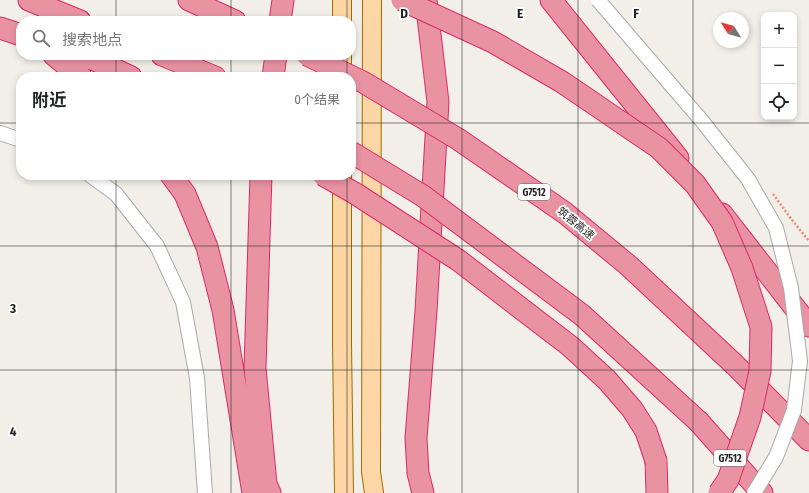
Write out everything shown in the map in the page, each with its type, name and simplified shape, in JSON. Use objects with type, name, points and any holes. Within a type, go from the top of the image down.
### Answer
[{"type":"highway","points":[[29,0],[68,16]]},
{"type":"highway","points":[[189,0],[224,16]]},
{"type":"highway","points":[[281,16],[283,0]]},
{"type":"highway","points":[[402,0],[493,42],[562,82],[659,148],[695,184],[722,222],[742,268],[761,328],[761,335],[760,371],[750,416],[728,480],[719,493]]},
{"type":"highway","points":[[423,493],[418,474],[416,438],[426,311],[438,102],[426,0]]},
{"type":"highway","points":[[551,0],[742,239],[809,326]]},
{"type":"highway","points":[[0,28],[16,33]]},
{"type":"highway","points":[[60,60],[75,72]]},
{"type":"highway","points":[[95,60],[120,72]]},
{"type":"highway","points":[[174,60],[203,72]]},
{"type":"highway","points":[[274,72],[275,60]]},
{"type":"highway","name":"筑蓉高速","points":[[317,60],[342,72]]},
{"type":"highway","name":"筑蓉高速","points":[[356,79],[458,139],[565,213],[629,266],[735,365],[809,440]]},
{"type":"highway","name":"G7512","points":[[356,155],[423,196],[582,315],[699,422],[762,493]]},
{"type":"highway","points":[[174,180],[184,194],[207,247],[224,310],[252,493]]},
{"type":"highway","points":[[261,180],[255,368],[266,484],[270,493]]},
{"type":"highway","points":[[332,180],[458,260],[570,346],[607,380],[632,409],[646,431],[656,461],[657,493]]},
{"type":"main road","points":[[342,0],[342,16]]},
{"type":"main road","points":[[372,0],[371,472],[374,493]]},
{"type":"main road","points":[[342,60],[342,72]]},
{"type":"main road","points":[[342,180],[344,493]]},
{"type":"street","points":[[598,0],[702,120],[748,179],[776,228],[791,288],[800,361],[794,410],[776,457],[754,493]]},
{"type":"street","points":[[0,133],[16,138]]},
{"type":"street","points":[[97,180],[116,194],[157,246],[184,302],[197,378],[205,493]]}]
